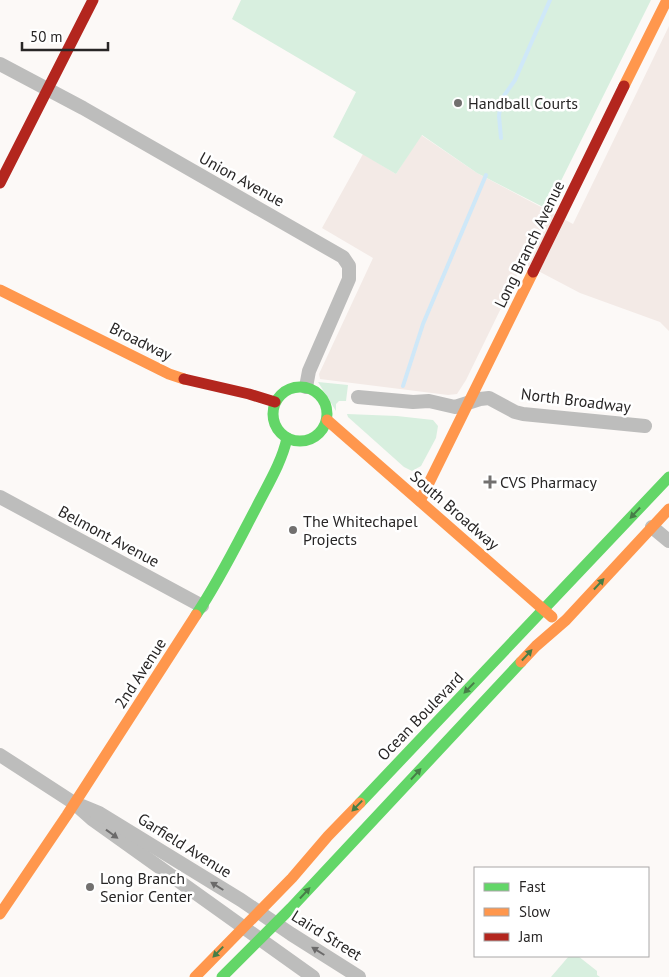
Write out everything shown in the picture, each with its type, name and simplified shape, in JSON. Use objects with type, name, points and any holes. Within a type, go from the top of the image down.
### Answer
[{"type":"street","points":[[0,183],[92,0]]},
{"type":"street","name":"Long Branch Avenue","points":[[420,501],[667,0]]},
{"type":"street","name":"Union Avenue","points":[[0,64],[343,257],[349,266],[349,278],[309,371],[306,387]]},
{"type":"street","name":"Broadway","points":[[0,290],[169,374],[275,402]]},
{"type":"street","points":[[306,387],[314,390],[325,403],[327,420],[324,428],[312,439],[295,441],[280,433],[273,419],[273,410],[275,402],[284,391],[306,387]]},
{"type":"street","name":"North Broadway","points":[[358,396],[416,402],[429,401],[455,408],[480,399],[489,398],[515,412],[523,414],[645,426]]},
{"type":"street","name":"South Broadway","points":[[327,420],[561,624]]},
{"type":"street","name":"2nd Avenue","points":[[0,914],[214,588],[270,480],[285,447],[287,438]]},
{"type":"street","name":"Ocean Boulevard","points":[[195,977],[292,878],[328,836],[669,477]]},
{"type":"street","name":"Belmont Avenue","points":[[0,497],[202,606]]},
{"type":"street","points":[[222,977],[298,901],[536,646],[561,624],[669,509]]},
{"type":"street","points":[[652,527],[669,541]]},
{"type":"street","name":"Garfield Avenue","points":[[0,755],[74,804],[92,820],[259,939]]},
{"type":"street","name":"Garfield Avenue","points":[[74,804],[99,813],[275,923]]},
{"type":"street","name":"Laird Street","points":[[275,923],[359,977]]},
{"type":"street","points":[[259,939],[313,977]]},
{"type":"shaded area","points":[[669,26],[669,331],[660,322],[580,293],[523,263],[466,380],[457,394],[448,395],[320,379],[319,374],[373,258],[322,228],[363,154],[396,174],[421,135],[477,173],[573,224]]},
{"type":"green space","points":[[241,0],[651,0],[547,209],[477,173],[422,135],[396,174],[333,137],[356,92],[232,19]]},
{"type":"green space","points":[[318,382],[348,385],[346,401],[339,401],[336,404],[336,411]]},
{"type":"green space","points":[[347,414],[433,420],[438,426],[436,438],[421,466],[412,471],[404,467],[348,417]]},
{"type":"green space","points":[[568,957],[579,957],[597,971],[597,975],[600,977],[551,977]]},
{"type":"waterway","points":[[501,138],[499,116],[501,100],[515,80],[550,0]]},
{"type":"waterway","points":[[403,386],[423,324],[486,175]]},
{"type":"traffic: fast","points":[[295,387],[305,387],[319,395],[325,404],[327,414],[325,424],[319,433],[305,441],[295,441],[285,436],[278,429],[273,419],[273,409],[278,399],[285,392],[295,387]]},
{"type":"traffic: fast","points":[[196,615],[220,576],[269,483],[282,456],[287,438]]},
{"type":"traffic: fast","points":[[360,803],[669,477]]},
{"type":"traffic: fast","points":[[222,977],[291,908],[521,662]]},
{"type":"traffic: slow","points":[[624,86],[667,0]]},
{"type":"traffic: slow","points":[[420,501],[533,272]]},
{"type":"traffic: slow","points":[[0,290],[169,374],[184,379]]},
{"type":"traffic: slow","points":[[327,420],[552,617]]},
{"type":"traffic: slow","points":[[521,662],[566,620],[669,509]]},
{"type":"traffic: slow","points":[[0,914],[67,815],[196,615]]},
{"type":"traffic: slow","points":[[195,977],[292,878],[328,836],[360,803]]},
{"type":"traffic: jam","points":[[0,183],[93,0]]},
{"type":"traffic: jam","points":[[533,272],[624,86]]},
{"type":"traffic: jam","points":[[184,379],[275,402]]},
{"type":"place","name":"Handball Courts","points":[[458,103]]},
{"type":"place","name":"CVS Pharmacy","points":[[490,482]]},
{"type":"place","name":"The Whitechapel Projects","points":[[293,530]]},
{"type":"place","name":"Long Branch Senior Center","points":[[90,887]]}]
